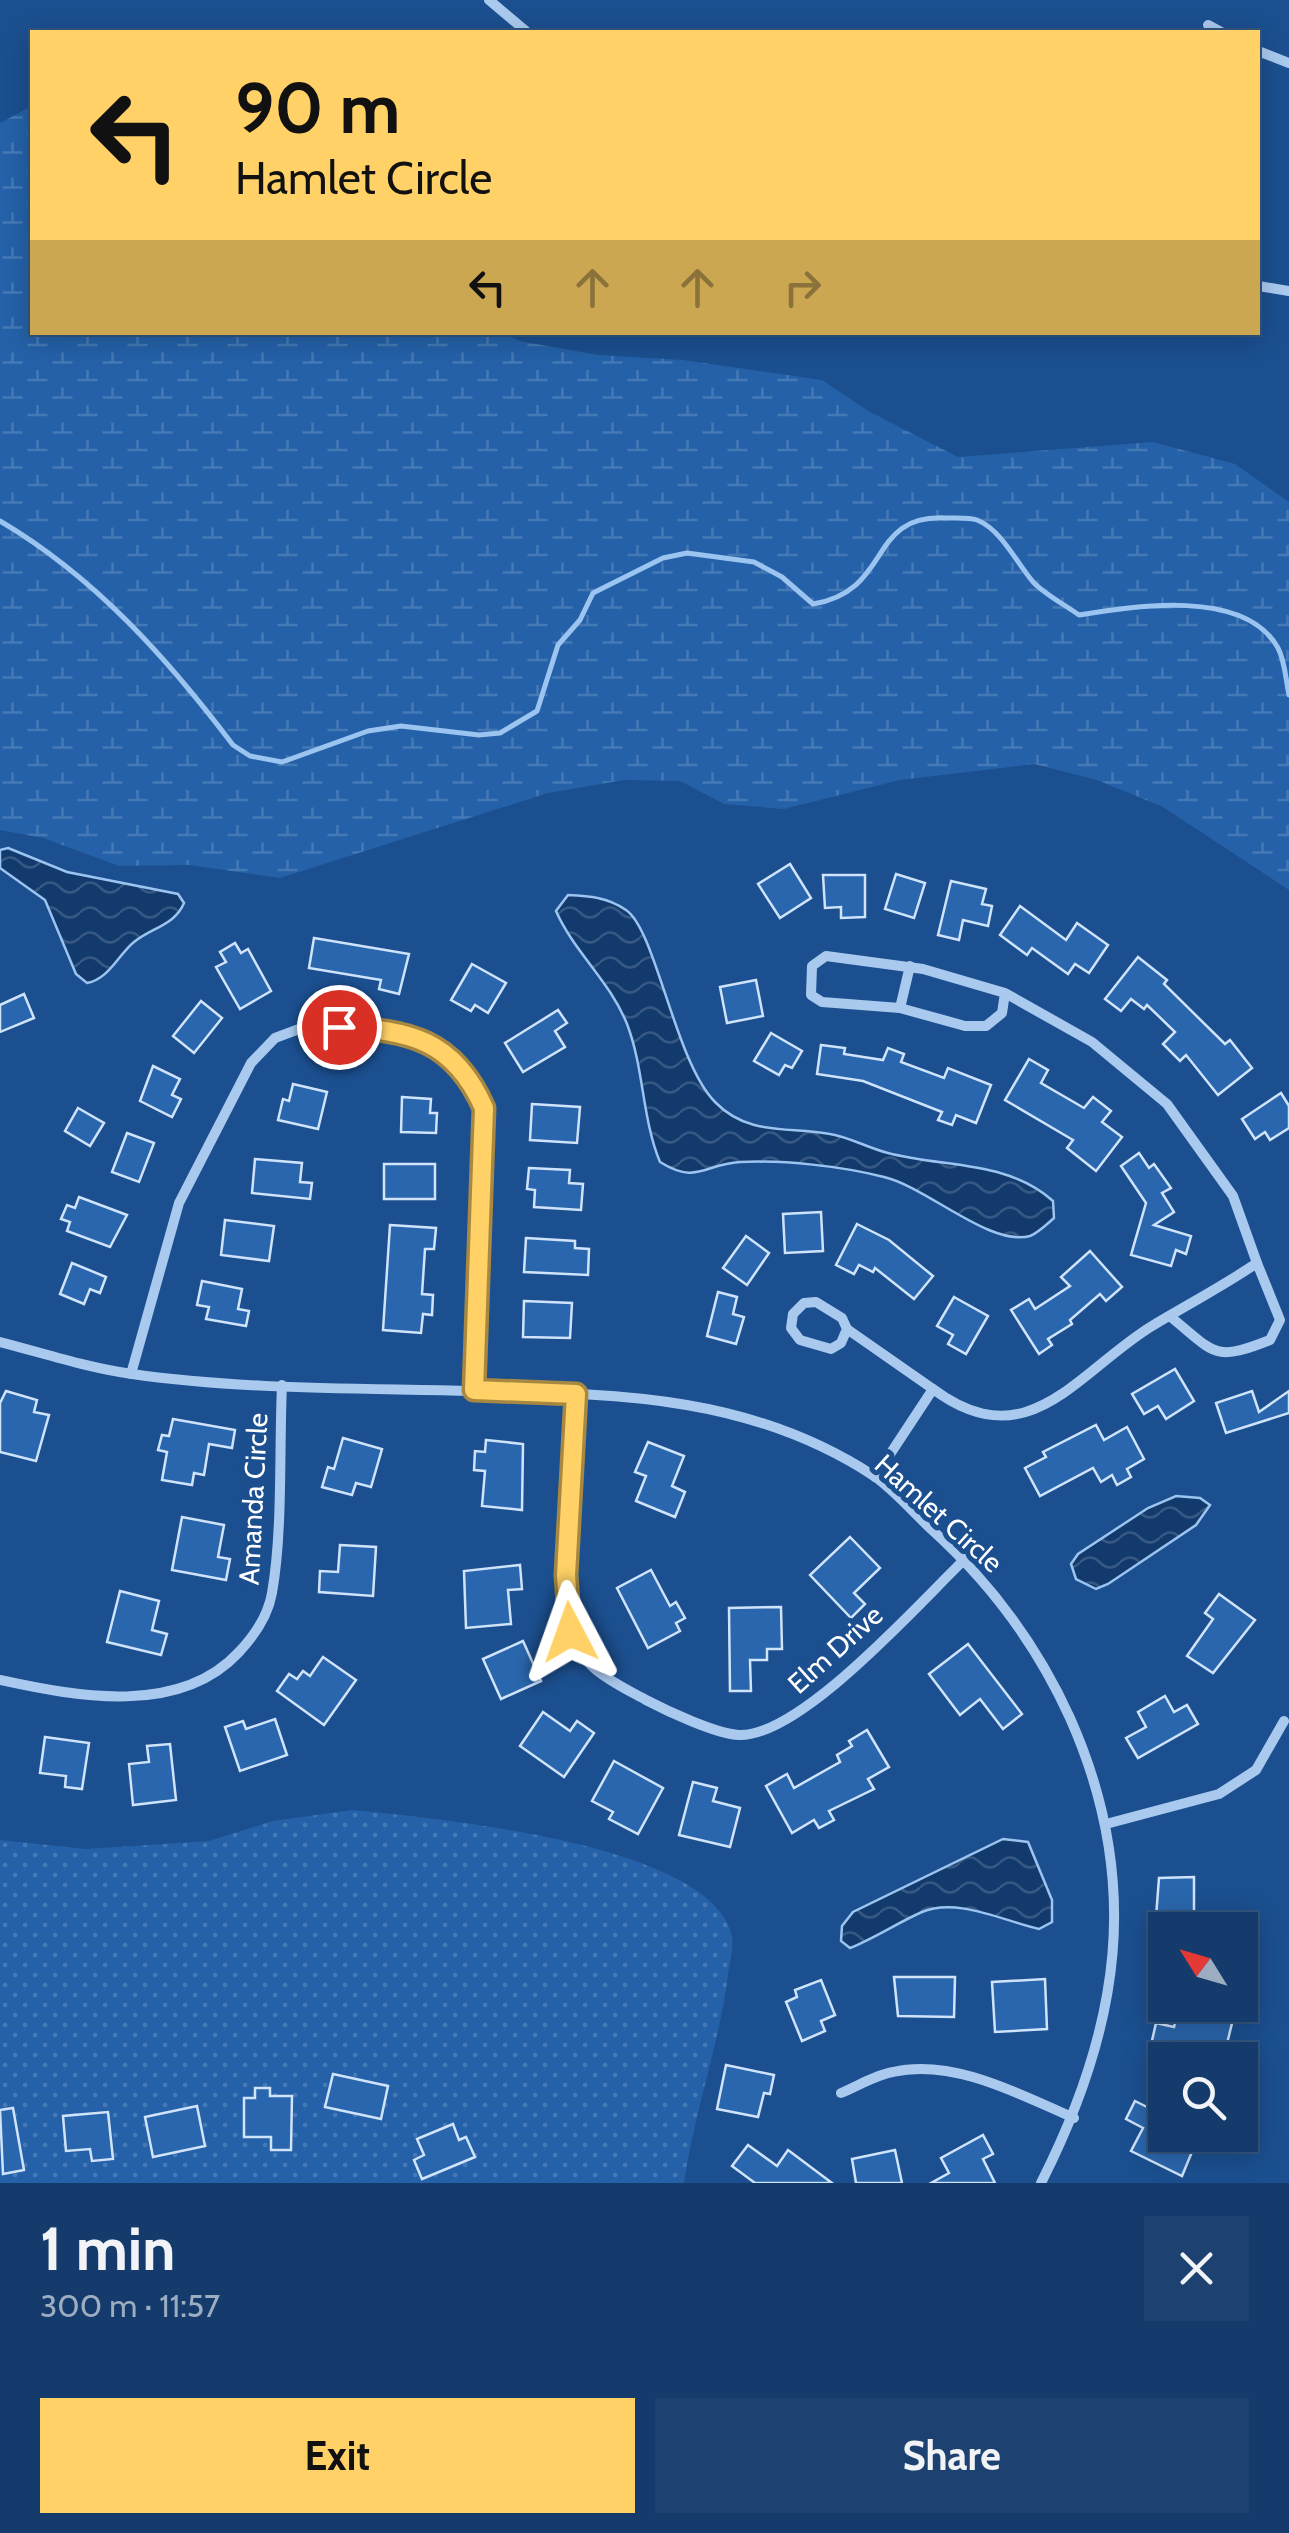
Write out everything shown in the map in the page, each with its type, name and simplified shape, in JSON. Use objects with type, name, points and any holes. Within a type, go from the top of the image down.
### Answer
[{"type":"street","points":[[489,0],[525,30]]},
{"type":"street","points":[[1208,25],[1217,30]]},
{"type":"street","points":[[1260,52],[1289,63]]},
{"type":"street","points":[[1260,286],[1289,291]]},
{"type":"street","points":[[1005,993],[1002,1013],[986,1026],[965,1026],[900,1008],[822,1002],[811,996],[812,966],[826,956],[910,966],[1005,993],[1092,1042],[1167,1104],[1233,1196],[1280,1320],[1270,1340],[1232,1355],[1212,1351],[1172,1318]]},
{"type":"street","points":[[900,1008],[910,966]]},
{"type":"street","points":[[131,1374],[179,1204],[250,1063],[275,1038],[306,1026],[371,1028],[438,1046],[470,1076],[484,1108],[474,1390]]},
{"type":"street","points":[[847,1330],[841,1342],[831,1348],[813,1346],[800,1340],[791,1328],[793,1314],[804,1303],[816,1302],[842,1318],[847,1330],[963,1411],[1006,1416],[1043,1406],[1068,1393],[1154,1325],[1172,1318],[1258,1263]]},
{"type":"street","name":"Hamlet Circle","points":[[0,1342],[131,1374],[282,1385],[635,1395],[704,1405],[781,1428],[875,1477],[965,1559],[1007,1609],[1050,1675],[1093,1770],[1106,1824],[1116,1888],[1110,2004],[1074,2118],[1042,2183]]},
{"type":"street","name":"Amanda Circle","points":[[0,1680],[120,1696],[181,1692],[224,1668],[257,1634],[272,1594],[282,1385]]},
{"type":"street","points":[[875,1477],[933,1389]]},
{"type":"street","name":"Elm Drive","points":[[576,1394],[566,1575],[570,1632],[595,1672],[664,1710],[739,1735],[777,1726],[811,1706],[965,1559]]},
{"type":"street","points":[[1106,1824],[1218,1794],[1256,1770],[1284,1721]]},
{"type":"street","points":[[841,2093],[893,2072],[939,2071],[1002,2087],[1074,2118]]},
{"type":"green space","points":[[30,107],[30,335],[507,335],[519,341],[598,355],[683,360],[822,380],[870,412],[958,457],[1153,442],[1235,464],[1289,502],[1289,890],[1163,807],[1097,780],[1034,764],[900,780],[784,809],[724,804],[680,781],[624,780],[548,793],[280,878],[189,865],[119,866],[43,838],[0,830],[0,123]]},
{"type":"green space","points":[[352,1810],[443,1820],[566,1841],[625,1858],[677,1879],[714,1905],[732,1937],[732,1951],[684,2183],[0,2183],[0,1840],[86,1849],[209,1841],[273,1821]]},
{"type":"water","points":[[8,848],[67,872],[178,894],[184,903],[169,921],[134,942],[107,972],[87,983],[76,974],[45,900],[0,868],[0,850]]},
{"type":"water","points":[[568,895],[612,902],[637,922],[688,1058],[701,1083],[728,1113],[756,1125],[830,1134],[888,1153],[1016,1178],[1053,1201],[1054,1218],[1033,1235],[1014,1237],[978,1225],[901,1183],[867,1173],[757,1162],[692,1173],[660,1162],[627,1024],[556,911]]},
{"type":"water","points":[[1176,1496],[1200,1498],[1210,1505],[1196,1525],[1108,1584],[1096,1589],[1076,1579],[1071,1564],[1078,1554],[1148,1508]]},
{"type":"water","points":[[1003,1839],[1028,1842],[1052,1900],[1052,1922],[1039,1929],[980,1912],[935,1908],[850,1948],[841,1941],[842,1926],[853,1912]]},
{"type":"building","points":[[790,864],[811,898],[780,918],[758,884]]},
{"type":"building","points":[[896,874],[925,883],[914,918],[885,909]]},
{"type":"building","points":[[823,875],[865,875],[865,917],[841,918],[841,907],[825,908]]},
{"type":"building","points":[[951,881],[986,889],[982,904],[992,906],[988,926],[963,920],[959,940],[938,935]]},
{"type":"building","points":[[1020,906],[1066,940],[1077,923],[1108,945],[1089,973],[1075,964],[1068,974],[1032,948],[1027,955],[1000,935]]},
{"type":"building","points":[[314,938],[409,954],[399,994],[379,989],[381,980],[309,968]]},
{"type":"building","points":[[235,943],[241,953],[248,949],[271,991],[240,1009],[216,967],[226,962],[220,952]]},
{"type":"building","points":[[1138,957],[1167,980],[1164,984],[1225,1044],[1230,1040],[1252,1068],[1218,1095],[1186,1055],[1180,1061],[1163,1044],[1175,1032],[1147,1005],[1144,1009],[1131,999],[1121,1011],[1105,999]]},
{"type":"building","points":[[472,964],[506,983],[488,1013],[475,1005],[471,1011],[451,1000]]},
{"type":"building","points":[[756,980],[763,1016],[727,1023],[720,987]]},
{"type":"building","points":[[24,994],[34,1018],[0,1032],[0,1005]]},
{"type":"building","points":[[201,1001],[222,1018],[194,1053],[173,1036]]},
{"type":"building","points":[[558,1010],[567,1023],[555,1031],[565,1047],[523,1072],[505,1043]]},
{"type":"building","points":[[771,1033],[802,1051],[792,1068],[785,1065],[779,1075],[754,1061]]},
{"type":"building","points":[[821,1045],[845,1048],[844,1054],[883,1060],[888,1048],[904,1054],[901,1062],[944,1078],[948,1068],[991,1085],[976,1123],[956,1115],[952,1125],[938,1120],[942,1112],[863,1081],[817,1074]]},
{"type":"building","points":[[1029,1059],[1048,1070],[1041,1083],[1084,1108],[1093,1097],[1111,1111],[1102,1122],[1122,1137],[1096,1171],[1067,1148],[1073,1140],[1005,1100]]},
{"type":"building","points":[[153,1066],[180,1079],[172,1095],[181,1099],[172,1117],[140,1101]]},
{"type":"building","points":[[293,1084],[327,1092],[318,1129],[278,1120],[283,1099],[289,1101]]},
{"type":"building","points":[[1281,1093],[1289,1106],[1289,1128],[1270,1140],[1265,1132],[1255,1139],[1242,1119]]},
{"type":"building","points":[[402,1097],[431,1099],[430,1113],[437,1113],[436,1133],[401,1132]]},
{"type":"building","points":[[532,1104],[580,1107],[577,1143],[530,1140]]},
{"type":"building","points":[[78,1108],[104,1123],[90,1146],[65,1131]]},
{"type":"building","points":[[127,1133],[154,1143],[139,1182],[112,1172]]},
{"type":"building","points":[[1139,1153],[1149,1168],[1154,1164],[1171,1188],[1162,1193],[1174,1212],[1154,1225],[1191,1236],[1186,1254],[1176,1250],[1171,1266],[1131,1255],[1146,1203],[1121,1166]]},
{"type":"building","points":[[255,1159],[302,1163],[300,1182],[312,1183],[310,1199],[252,1193]]},
{"type":"building","points":[[384,1164],[435,1164],[435,1199],[384,1199]]},
{"type":"building","points":[[529,1168],[570,1170],[569,1183],[583,1184],[581,1210],[534,1207],[535,1190],[527,1189]]},
{"type":"building","points":[[79,1197],[127,1215],[110,1247],[67,1231],[70,1222],[61,1219],[67,1205],[75,1208]]},
{"type":"building","points":[[821,1212],[823,1251],[785,1253],[783,1214]]},
{"type":"building","points":[[225,1220],[274,1226],[269,1261],[221,1255]]},
{"type":"building","points":[[857,1224],[889,1240],[933,1276],[914,1299],[875,1268],[873,1272],[859,1265],[854,1274],[836,1265]]},
{"type":"building","points":[[390,1225],[436,1228],[434,1249],[425,1249],[422,1294],[433,1295],[432,1315],[423,1314],[421,1333],[383,1330]]},
{"type":"building","points":[[746,1236],[769,1253],[747,1285],[723,1268]]},
{"type":"building","points":[[526,1238],[575,1241],[575,1248],[589,1249],[588,1275],[524,1272]]},
{"type":"building","points":[[1090,1251],[1122,1287],[1106,1301],[1100,1294],[1070,1320],[1072,1324],[1048,1339],[1052,1345],[1039,1354],[1011,1310],[1029,1299],[1035,1309],[1070,1286],[1061,1277]]},
{"type":"building","points":[[72,1263],[106,1277],[100,1293],[90,1289],[84,1304],[60,1294]]},
{"type":"building","points":[[202,1281],[242,1289],[238,1309],[249,1311],[246,1326],[206,1319],[209,1307],[197,1305]]},
{"type":"building","points":[[718,1292],[737,1297],[733,1314],[744,1317],[736,1344],[707,1336]]},
{"type":"building","points":[[954,1297],[988,1316],[966,1354],[948,1344],[953,1335],[937,1326]]},
{"type":"building","points":[[524,1301],[572,1303],[570,1338],[523,1337]]},
{"type":"building","points":[[1175,1369],[1194,1401],[1166,1419],[1158,1406],[1144,1414],[1132,1394]]},
{"type":"building","points":[[6,1391],[37,1400],[34,1412],[49,1415],[36,1461],[0,1452],[0,1403]]},
{"type":"building","points":[[1252,1391],[1259,1412],[1289,1391],[1289,1413],[1226,1433],[1216,1403]]},
{"type":"building","points":[[173,1419],[235,1430],[232,1448],[209,1444],[204,1475],[194,1473],[192,1485],[162,1480],[167,1452],[158,1450],[162,1435],[169,1436]]},
{"type":"building","points":[[1096,1425],[1104,1440],[1127,1427],[1144,1459],[1127,1469],[1131,1477],[1117,1485],[1112,1475],[1101,1482],[1093,1468],[1040,1496],[1025,1468],[1046,1457],[1043,1452]]},
{"type":"building","points":[[343,1438],[382,1449],[371,1487],[356,1483],[352,1495],[322,1487],[328,1467],[334,1469]]},
{"type":"building","points":[[486,1440],[523,1444],[522,1510],[482,1506],[485,1471],[474,1470],[475,1451],[485,1452]]},
{"type":"building","points":[[648,1442],[684,1456],[672,1486],[685,1492],[675,1517],[636,1501],[646,1476],[635,1472]]},
{"type":"building","points":[[182,1517],[224,1525],[218,1557],[230,1559],[226,1580],[172,1570]]},
{"type":"building","points":[[850,1537],[880,1568],[854,1593],[865,1604],[851,1618],[810,1575]]},
{"type":"building","points":[[340,1545],[376,1547],[373,1596],[319,1592],[320,1571],[338,1572]]},
{"type":"building","points":[[520,1565],[522,1589],[508,1590],[511,1624],[466,1628],[464,1571]]},
{"type":"building","points":[[651,1570],[670,1606],[676,1602],[685,1618],[676,1623],[680,1631],[648,1648],[617,1588]]},
{"type":"building","points":[[120,1591],[159,1601],[152,1630],[167,1634],[161,1655],[107,1642]]},
{"type":"building","points":[[1219,1594],[1255,1620],[1213,1673],[1187,1656],[1213,1619],[1205,1613]]},
{"type":"building","points":[[781,1607],[782,1649],[767,1649],[767,1660],[750,1660],[751,1691],[730,1691],[729,1608]]},
{"type":"building","points":[[523,1641],[541,1681],[501,1699],[483,1659]]},
{"type":"building","points":[[968,1644],[1022,1714],[1003,1729],[980,1699],[960,1715],[929,1674]]},
{"type":"building","points":[[323,1657],[356,1680],[324,1725],[277,1691],[289,1674],[297,1679],[303,1671],[310,1676]]},
{"type":"building","points":[[1165,1696],[1174,1712],[1187,1705],[1198,1724],[1138,1758],[1126,1738],[1146,1727],[1138,1712]]},
{"type":"building","points":[[543,1712],[570,1731],[577,1721],[594,1733],[564,1777],[520,1746]]},
{"type":"building","points":[[275,1719],[287,1755],[240,1771],[225,1727],[243,1721],[246,1729]]},
{"type":"building","points":[[867,1730],[889,1767],[868,1779],[874,1789],[829,1811],[834,1820],[819,1828],[814,1820],[792,1833],[766,1786],[787,1774],[794,1788],[840,1762],[837,1755],[852,1746],[849,1741]]},
{"type":"building","points":[[45,1737],[89,1743],[82,1789],[65,1787],[66,1776],[40,1773]]},
{"type":"building","points":[[170,1744],[176,1800],[133,1805],[129,1764],[149,1762],[147,1746]]},
{"type":"building","points":[[614,1761],[663,1788],[638,1834],[609,1819],[613,1812],[592,1801]]},
{"type":"building","points":[[693,1782],[717,1788],[713,1801],[740,1808],[730,1847],[679,1835]]},
{"type":"building","points":[[1194,1877],[1194,1912],[1156,1912],[1159,1878]]},
{"type":"building","points":[[894,1977],[955,1977],[954,2017],[898,2016]]},
{"type":"building","points":[[1045,1979],[1047,2029],[995,2032],[992,1982]]},
{"type":"building","points":[[821,1980],[835,2015],[821,2021],[825,2031],[802,2041],[786,2002],[797,1997],[795,1990]]},
{"type":"building","points":[[1175,2022],[1232,2022],[1227,2042],[1152,2042],[1156,2023],[1174,2027]]},
{"type":"building","points":[[726,2065],[774,2075],[770,2094],[764,2093],[758,2117],[717,2109]]},
{"type":"building","points":[[333,2074],[388,2086],[381,2119],[325,2107]]},
{"type":"building","points":[[255,2088],[270,2088],[270,2096],[292,2096],[291,2150],[271,2150],[271,2137],[244,2137],[244,2098],[255,2098]]},
{"type":"building","points":[[1135,2101],[1148,2108],[1148,2152],[1192,2152],[1182,2176],[1131,2151],[1143,2128],[1126,2119]]},
{"type":"building","points":[[197,2106],[205,2146],[153,2157],[145,2117]]},
{"type":"building","points":[[13,2108],[24,2170],[3,2174],[0,2110]]},
{"type":"building","points":[[108,2112],[113,2159],[92,2161],[90,2149],[66,2151],[63,2116]]},
{"type":"building","points":[[453,2124],[459,2140],[466,2137],[475,2157],[422,2179],[414,2160],[424,2155],[417,2139]]},
{"type":"building","points":[[983,2135],[993,2154],[983,2159],[995,2183],[931,2183],[949,2173],[941,2158]]},
{"type":"building","points":[[748,2145],[777,2166],[788,2150],[832,2183],[755,2183],[732,2166]]},
{"type":"building","points":[[895,2150],[902,2183],[856,2183],[852,2159]]},
{"type":"waterway","points":[[0,521],[67,567],[127,621],[233,745],[250,756],[282,762],[368,731],[401,726],[479,735],[500,733],[537,711],[558,645],[580,620],[593,593],[663,558],[687,553],[754,562],[782,577],[813,604],[839,596],[857,584],[903,528],[921,520],[946,518],[970,518],[986,525],[1002,539],[1034,583],[1079,615],[1187,606],[1241,616],[1262,629],[1278,648],[1289,695]]},
{"type":"route","points":[[339,1027],[371,1028],[438,1046],[470,1076],[484,1108],[474,1390],[576,1394],[566,1575],[570,1632]]}]
